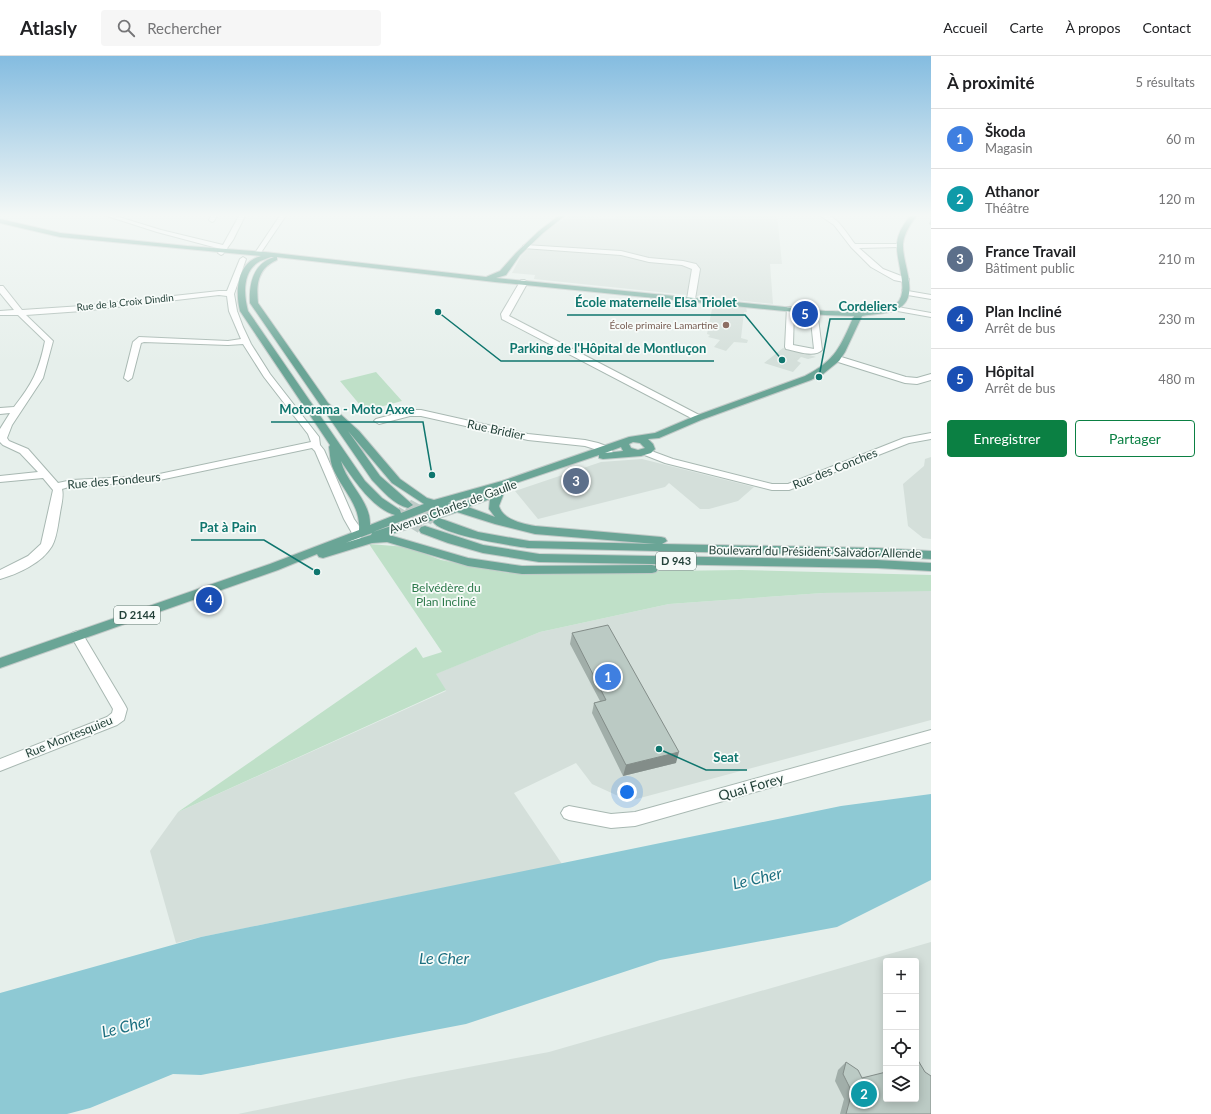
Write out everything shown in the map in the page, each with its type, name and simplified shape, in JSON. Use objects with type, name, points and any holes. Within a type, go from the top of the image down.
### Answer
[{"type":"main road","points":[[246,263],[240,293],[244,310],[361,483],[378,500],[396,512]]},
{"type":"main road","points":[[258,263],[258,270],[252,290],[254,303],[376,478],[393,494],[408,505]]},
{"type":"main road","points":[[258,270],[263,263]]},
{"type":"main road","points":[[331,263],[407,270]]},
{"type":"main road","points":[[347,263],[524,282]]},
{"type":"main road","points":[[492,278],[503,273],[511,263]]},
{"type":"main road","points":[[492,278],[814,312],[859,314],[896,308],[901,302],[905,292],[906,281],[903,263]]},
{"type":"main road","points":[[503,273],[510,280]]},
{"type":"main road","points":[[639,439],[648,436],[656,436],[698,418],[808,378],[827,369],[838,359],[859,314]]},
{"type":"main road","points":[[324,404],[356,433],[396,481],[426,504],[452,508],[535,530],[774,550]]},
{"type":"main road","points":[[648,449],[656,436]]},
{"type":"main road","points":[[639,439],[646,442],[648,449]]},
{"type":"main road","name":"Avenue Charles de Gaulle","points":[[397,525],[420,513],[426,504],[517,484],[595,458],[629,440],[639,439]]},
{"type":"main road","points":[[333,441],[337,467],[365,516],[358,534]]},
{"type":"main road","points":[[624,443],[627,450],[634,453]]},
{"type":"main road","name":"Avenue Charles de Gaulle","points":[[608,452],[634,453],[648,449]]},
{"type":"main road","points":[[503,487],[494,500],[495,509],[502,518],[520,527]]},
{"type":"main road","name":"Avenue Charles de Gaulle","points":[[274,567],[301,560],[397,525],[452,508],[490,491],[503,487]]},
{"type":"main road","points":[[361,507],[409,532],[411,539],[418,546]]},
{"type":"main road","name":"Boulevard du Président Salvador Allende","points":[[439,522],[459,530],[487,538],[515,544],[542,546],[876,552],[931,555]]},
{"type":"main road","points":[[301,560],[358,534],[397,525]]},
{"type":"main road","name":"Boulevard du Président Salvador Allende","points":[[425,530],[483,549],[539,558],[748,563],[877,564],[931,567]]},
{"type":"main road","name":"Avenue Charles de Gaulle","points":[[0,664],[274,567],[358,534]]},
{"type":"main road","points":[[301,560],[378,539],[387,538],[468,562],[522,570],[655,569],[748,563]]},
{"type":"street","points":[[246,263],[230,294],[234,313],[246,341],[263,372],[316,440],[314,447],[358,534]]},
{"type":"street","points":[[682,263],[688,264],[696,269],[691,299]]},
{"type":"street","points":[[870,263],[891,277],[906,281]]},
{"type":"street","points":[[524,282],[505,314],[505,317],[698,418]]},
{"type":"street","points":[[0,288],[20,313],[49,341],[39,377],[18,410],[4,428],[2,438],[6,443],[24,452],[56,487]]},
{"type":"street","points":[[905,292],[931,297]]},
{"type":"street","name":"Rue de la Croix Dindin","points":[[0,313],[20,313],[219,293],[230,294]]},
{"type":"street","points":[[896,308],[931,315]]},
{"type":"street","points":[[790,309],[789,347],[815,352],[818,350],[814,312]]},
{"type":"street","points":[[128,378],[137,342],[142,339],[228,343],[246,341]]},
{"type":"street","points":[[838,359],[905,380],[917,381],[931,377]]},
{"type":"street","points":[[0,411],[18,410]]},
{"type":"street","name":"Rue Bridier","points":[[379,420],[410,413],[421,413],[518,435],[586,443],[598,446],[608,452]]},
{"type":"street","name":"Rue des Conches","points":[[648,449],[669,461],[765,485],[789,487],[907,440],[931,436]]},
{"type":"street","name":"Rue des Fondeurs","points":[[0,575],[27,562],[40,553],[46,545],[57,497],[58,490],[56,487],[72,482],[150,479],[314,447]]},
{"type":"street","points":[[0,479],[44,475]]},
{"type":"street","name":"Rue Montesquieu","points":[[0,765],[112,721],[119,716],[120,710],[77,636]]},
{"type":"street","name":"Quai Forey","points":[[569,813],[611,821],[635,819],[931,736]]},
{"type":"shaded area","points":[[517,263],[782,264],[770,264],[773,304],[534,279],[535,275],[512,273]]},
{"type":"shaded area","name":"École primaire Lamartine","points":[[713,304],[746,307],[747,312],[744,312],[741,338],[748,340],[747,343],[734,342],[726,351],[714,347],[720,340],[708,337],[710,335],[707,334]]},
{"type":"shaded area","points":[[783,348],[816,357],[808,359],[801,357],[797,361],[801,363],[793,372],[764,363]]},
{"type":"shaded area","points":[[931,457],[931,539],[923,538],[908,526],[903,484],[924,466],[925,459]]},
{"type":"shaded area","points":[[642,459],[754,487],[738,501],[709,509],[700,509],[669,483],[665,487],[538,519],[515,491],[601,462]]},
{"type":"shaded area","points":[[889,590],[931,591],[931,720],[629,801],[592,784],[576,763],[514,793],[562,864],[176,943],[150,851],[178,812],[446,691],[435,674],[540,632],[669,604]]},
{"type":"shaded area","points":[[931,942],[931,1114],[238,1114],[409,1078],[549,1052]]},
{"type":"green space","points":[[376,372],[402,401],[365,411],[340,381]]},
{"type":"green space","name":"Belvédère du Plan Incliné","points":[[369,544],[407,547],[441,560],[508,573],[741,570],[931,575],[931,591],[823,593],[669,604],[540,632],[436,674],[446,690],[178,812],[416,647],[423,658],[442,652]]},
{"type":"water","name":"Le Cher","points":[[931,794],[931,880],[837,927],[660,960],[466,1024],[201,1075],[173,1074],[90,1108],[67,1114],[0,1114],[0,993],[201,937],[841,806]]},
{"type":"building","points":[[608,625],[679,752],[626,765],[594,703],[606,700],[572,633]]},
{"type":"building","points":[[846,1062],[858,1070],[862,1078],[883,1073],[883,1102],[919,1102],[919,1062],[925,1072],[931,1076],[931,1114],[846,1114],[852,1092],[843,1074]]},
{"type":"tunnel","points":[[408,505],[439,522]]},
{"type":"tunnel","points":[[396,512],[425,530]]},
{"type":"place","name":"Parking de l'Hôpital de Montluçon","points":[[438,312]]},
{"type":"place","name":"Hôpital","points":[[805,314]]},
{"type":"place","name":"École primaire Lamartine","points":[[726,325]]},
{"type":"place","name":"École maternelle Elsa Triolet","points":[[782,360]]},
{"type":"place","name":"Cordeliers","points":[[819,377]]},
{"type":"place","name":"Motorama - Moto Axxe","points":[[432,475]]},
{"type":"place","name":"France Travail","points":[[576,481]]},
{"type":"place","name":"Pat à Pain","points":[[317,572]]},
{"type":"place","name":"Plan Incliné","points":[[209,600]]},
{"type":"place","name":"Škoda","points":[[608,677]]},
{"type":"place","name":"Seat","points":[[659,749]]},
{"type":"place","name":"Athanor","points":[[864,1094]]}]
